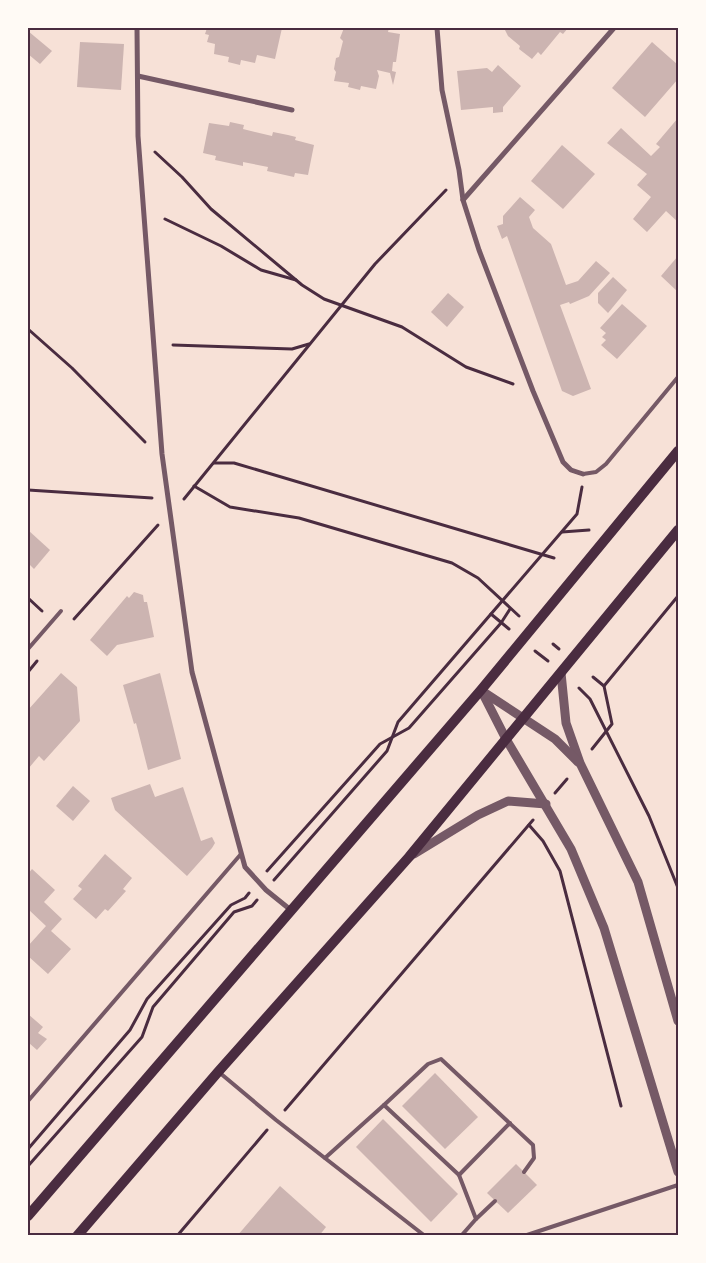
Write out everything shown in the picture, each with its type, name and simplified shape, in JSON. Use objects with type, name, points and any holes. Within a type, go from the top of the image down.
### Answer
[{"type":"main road","points":[[28,1216],[481,690],[678,451]]},
{"type":"main road","points":[[77,1236],[218,1072],[409,857],[678,530]]},
{"type":"street","points":[[137,28],[138,136],[162,454],[172,514],[192,672],[245,867],[266,890],[292,911]]},
{"type":"street","points":[[438,28],[442,90],[460,170],[463,200],[479,250],[533,391],[563,462],[571,470],[583,474]]},
{"type":"street","points":[[463,200],[614,28]]},
{"type":"street","points":[[138,76],[292,110]]},
{"type":"street","points":[[562,673],[566,723],[580,764],[638,882],[678,1021]]},
{"type":"street","points":[[481,690],[554,739],[580,764]]},
{"type":"street","points":[[481,690],[506,739],[572,849],[604,928],[678,1172]]},
{"type":"street","points":[[409,857],[478,815],[508,801],[546,804]]},
{"type":"lane","points":[[583,474],[596,472],[606,464],[678,377]]},
{"type":"lane","points":[[28,649],[61,611]]},
{"type":"lane","points":[[28,1101],[241,854]]},
{"type":"lane","points":[[325,1158],[428,1064],[442,1059],[533,1145],[534,1158],[524,1172]]},
{"type":"lane","points":[[218,1072],[276,1120],[425,1236]]},
{"type":"lane","points":[[384,1105],[459,1175],[476,1219]]},
{"type":"lane","points":[[459,1175],[510,1123]]},
{"type":"lane","points":[[524,1236],[678,1186]]},
{"type":"lane","points":[[461,1236],[495,1201]]},
{"type":"path","points":[[138,136],[182,177],[211,209],[296,280],[324,299],[402,326],[466,367],[533,391]]},
{"type":"path","points":[[72,620],[157,525],[172,514],[375,264],[447,189]]},
{"type":"path","points":[[165,219],[220,246],[260,270],[296,280]]},
{"type":"path","points":[[28,329],[72,368],[149,446]]},
{"type":"path","points":[[173,345],[292,350],[310,344]]},
{"type":"path","points":[[213,463],[234,463],[554,558]]},
{"type":"path","points":[[28,1166],[142,1037],[153,1007],[234,912],[252,906],[387,751],[398,722],[577,514],[583,474]]},
{"type":"path","points":[[194,486],[230,507],[299,518],[452,563],[478,578],[519,616]]},
{"type":"path","points":[[28,490],[152,498]]},
{"type":"path","points":[[604,686],[678,596]]},
{"type":"path","points":[[28,598],[52,620]]},
{"type":"path","points":[[491,614],[508,628]]},
{"type":"path","points":[[28,672],[40,657]]},
{"type":"path","points":[[542,657],[548,662]]},
{"type":"path","points":[[591,750],[612,724],[604,686],[594,677]]},
{"type":"path","points":[[584,692],[590,699],[605,733],[649,816],[678,888]]},
{"type":"path","points":[[555,793],[567,779]]},
{"type":"path","points":[[177,1236],[534,819]]},
{"type":"path","points":[[529,825],[543,841],[560,871],[621,1106]]},
{"type":"building","points":[[207,28],[282,28],[275,59],[257,55],[255,63],[241,60],[240,65],[228,62],[229,57],[214,54],[215,44],[207,42],[209,35],[205,34]]},
{"type":"building","points":[[344,28],[389,28],[388,32],[400,34],[396,62],[393,62],[392,71],[396,72],[393,85],[390,73],[377,70],[379,76],[376,89],[361,86],[360,90],[348,87],[349,83],[334,81],[336,58],[339,57],[343,41],[340,38]]},
{"type":"building","points":[[504,28],[568,28],[563,34],[560,32],[541,55],[538,52],[532,59],[519,49],[520,46],[508,36]]},
{"type":"building","points":[[28,31],[52,51],[40,64],[28,54]]},
{"type":"building","points":[[80,42],[124,44],[121,90],[77,87]]},
{"type":"building","points":[[652,42],[678,65],[678,79],[645,117],[612,88]]},
{"type":"building","points":[[498,65],[521,86],[503,107],[503,112],[493,113],[493,107],[461,110],[457,71],[487,68],[492,72]]},
{"type":"building","points":[[678,118],[678,222],[666,211],[647,232],[633,219],[651,197],[637,185],[647,174],[607,143],[621,128],[651,156],[660,147],[656,144]]},
{"type":"building","points":[[230,122],[244,125],[243,129],[272,136],[273,132],[288,135],[296,137],[295,140],[314,145],[308,175],[295,173],[294,177],[267,171],[268,167],[243,162],[243,166],[215,160],[216,156],[203,153],[209,123],[229,126]]},
{"type":"building","points":[[562,145],[595,174],[563,209],[531,181]]},
{"type":"building","points":[[520,197],[535,210],[529,217],[533,228],[551,244],[566,285],[578,281],[596,261],[610,273],[589,296],[570,304],[569,302],[560,305],[591,389],[573,396],[562,391],[507,236],[502,239],[497,226],[503,224],[503,216]]},
{"type":"building","points":[[678,256],[678,292],[661,276]]},
{"type":"building","points":[[613,277],[627,290],[608,313],[598,303],[598,293]]},
{"type":"building","points":[[448,293],[464,307],[447,327],[431,312]]},
{"type":"building","points":[[622,304],[647,326],[617,359],[601,345],[606,340],[602,337],[606,333],[600,328]]},
{"type":"building","points":[[28,530],[50,550],[34,569],[28,563]]},
{"type":"building","points":[[134,592],[143,595],[144,602],[147,602],[154,637],[117,645],[107,656],[90,640],[127,596],[129,598]]},
{"type":"building","points":[[61,673],[77,687],[80,721],[44,761],[39,756],[28,769],[28,710]]},
{"type":"building","points":[[160,673],[181,759],[148,770],[136,723],[134,724],[123,685]]},
{"type":"building","points":[[150,784],[155,797],[183,787],[201,841],[212,837],[215,843],[187,876],[115,810],[111,798]]},
{"type":"building","points":[[73,786],[90,801],[73,821],[56,806]]},
{"type":"building","points":[[105,854],[132,878],[123,889],[126,891],[108,911],[105,909],[96,919],[73,899],[82,889],[78,886]]},
{"type":"building","points":[[32,869],[55,890],[44,902],[62,919],[51,931],[71,949],[48,974],[28,956],[28,946],[46,926],[28,909],[28,874]]},
{"type":"building","points":[[28,1014],[43,1027],[38,1033],[47,1039],[37,1050],[29,1043],[28,1045]]},
{"type":"building","points":[[435,1073],[478,1117],[445,1149],[402,1106]]},
{"type":"building","points":[[383,1119],[458,1194],[431,1222],[356,1147]]},
{"type":"building","points":[[516,1164],[537,1185],[508,1213],[487,1193]]},
{"type":"building","points":[[280,1186],[326,1227],[319,1236],[237,1236]]}]
